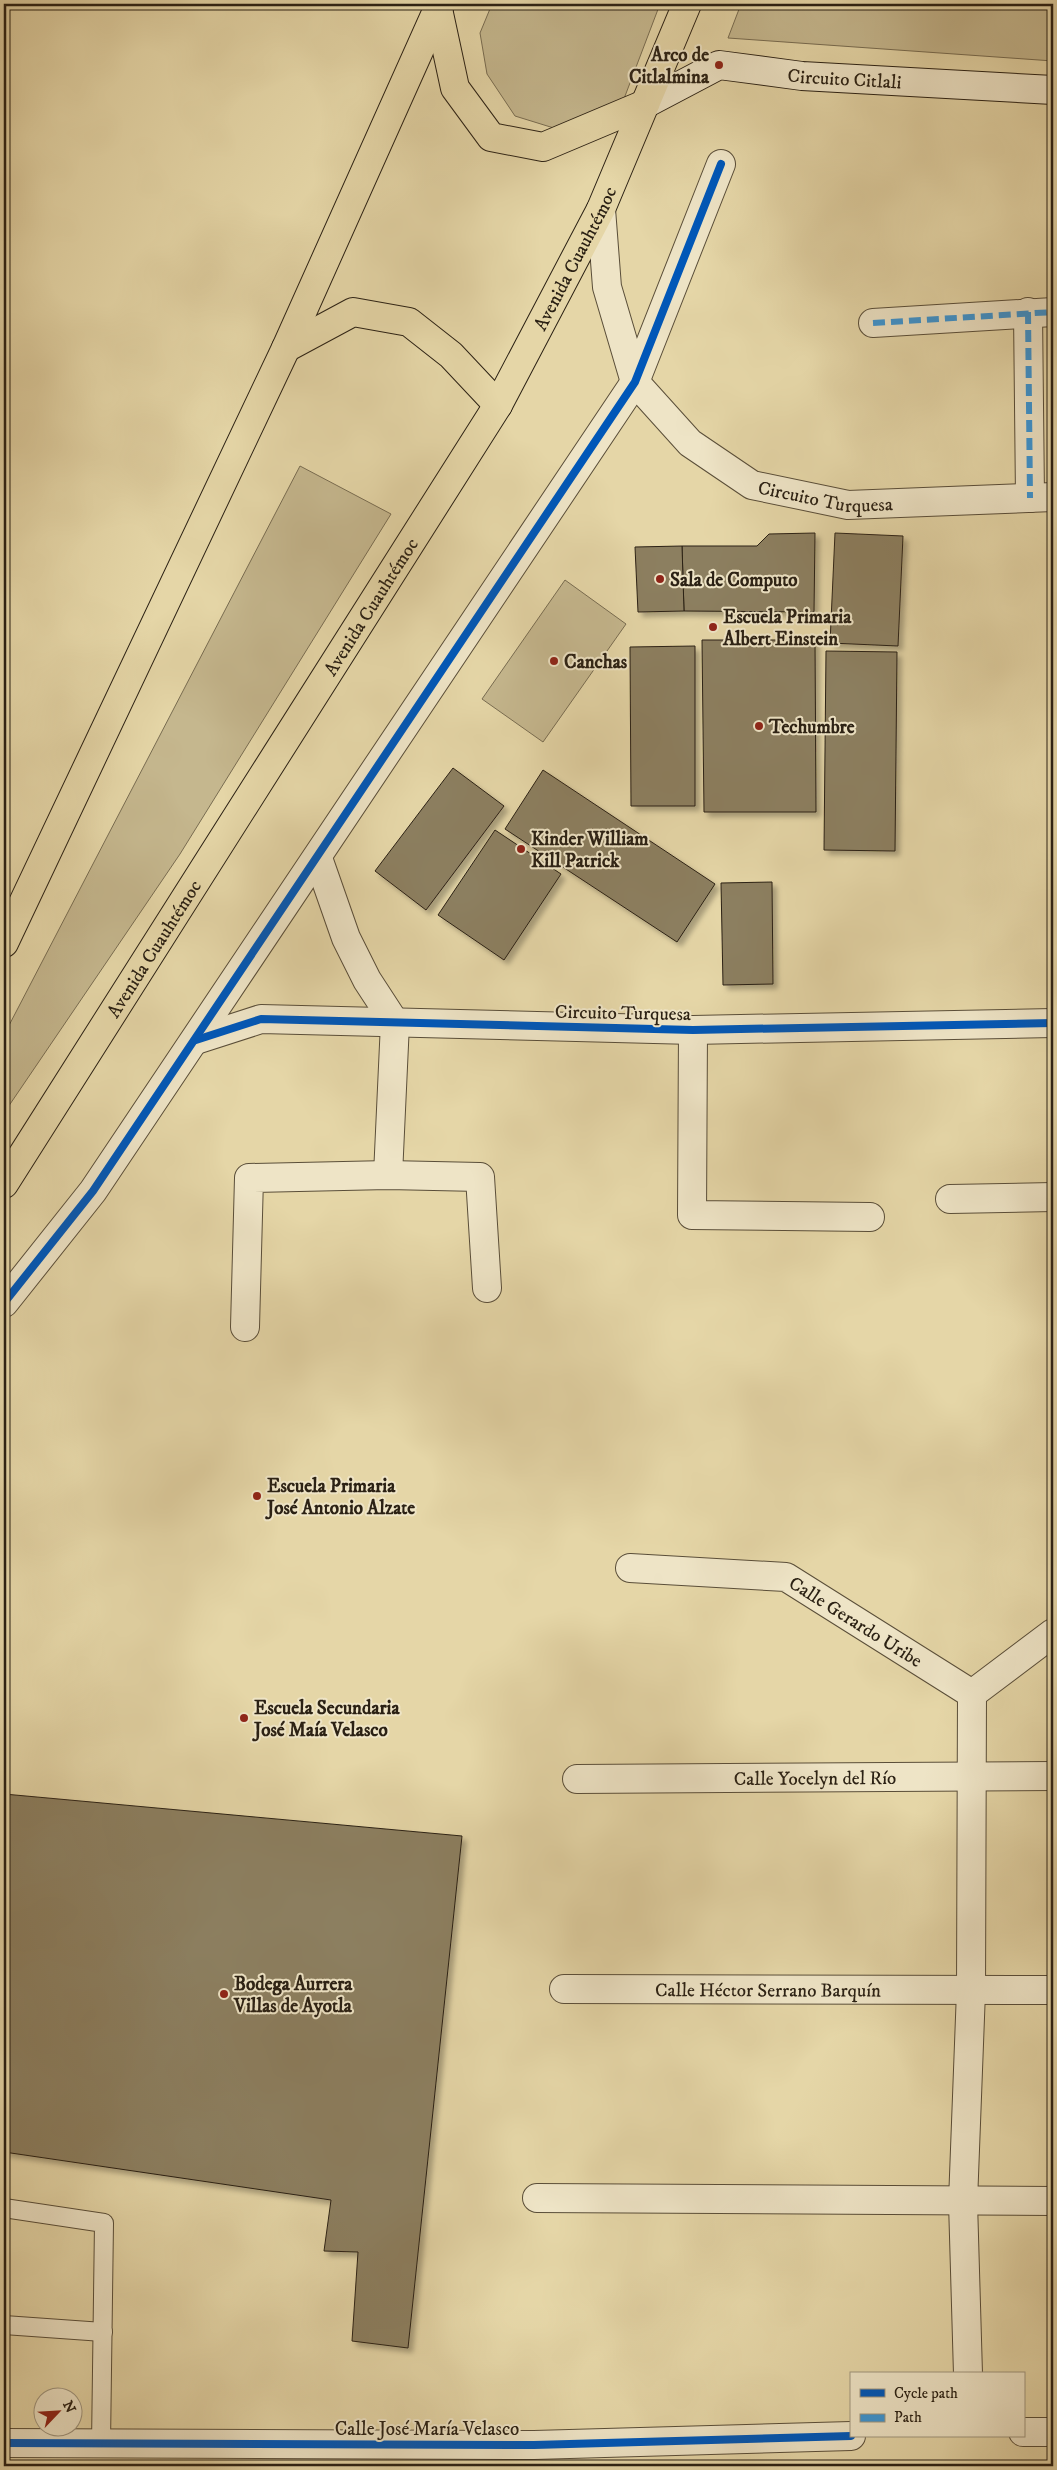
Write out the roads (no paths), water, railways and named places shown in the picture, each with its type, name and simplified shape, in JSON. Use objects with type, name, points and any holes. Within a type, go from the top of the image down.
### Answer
[{"type":"main road","name":"Avenida Cuauhtémoc","points":[[4,1184],[498,406],[601,209],[688,4]]},
{"type":"main road","points":[[439,6],[455,88],[491,137],[543,147],[645,104]]},
{"type":"main road","points":[[4,943],[286,348],[439,6]]},
{"type":"main road","points":[[286,348],[353,312],[409,322],[451,355],[498,406]]},
{"type":"street","name":"Circuito Citlali","points":[[645,104],[719,65],[802,76],[1053,90]]},
{"type":"street","points":[[4,1303],[93,1191],[636,382],[721,164]]},
{"type":"street","name":"Circuito Turquesa","points":[[601,209],[607,288],[636,382],[690,443],[752,484],[848,505],[1041,498]]},
{"type":"street","points":[[873,323],[1040,312],[1041,498]]},
{"type":"street","points":[[318,858],[346,938],[367,980],[395,1023],[388,1174]]},
{"type":"street","name":"Circuito Turquesa","points":[[196,1040],[262,1019],[693,1030],[1053,1023]]},
{"type":"street","points":[[693,1030],[692,1215],[870,1217]]},
{"type":"street","points":[[245,1327],[249,1178],[388,1174],[480,1177],[487,1288]]},
{"type":"street","points":[[950,1199],[1053,1197]]},
{"type":"street","name":"Calle Gerardo Uribe","points":[[630,1568],[786,1577],[972,1694]]},
{"type":"street","points":[[968,2372],[962,2202],[971,1991],[970,1778],[972,1694],[1053,1633]]},
{"type":"street","name":"Calle Yocelyn del Río","points":[[577,1779],[1053,1776]]},
{"type":"street","name":"Calle Héctor Serrano Barquín","points":[[564,1989],[1053,1990]]},
{"type":"street","points":[[538,2198],[962,2202],[1053,2201]]},
{"type":"street","points":[[1024,2432],[1053,2432]]},
{"type":"street","name":"Calle José María Velasco","points":[[4,2443],[534,2445],[850,2436]]},
{"type":"lane","points":[[4,2208],[28,2210],[104,2223],[101,2444]]},
{"type":"lane","points":[[4,2325],[103,2332]]},
{"type":"place","name":"Arco de Citlalmina","points":[[719,65]]},
{"type":"place","name":"Sala de Computo","points":[[660,579]]},
{"type":"place","name":"Escuela Primaria Albert Einstein","points":[[713,627]]},
{"type":"place","name":"Canchas","points":[[554,661]]},
{"type":"place","name":"Techumbre","points":[[759,726]]},
{"type":"place","name":"Kinder William Kill Patrick","points":[[521,849]]},
{"type":"place","name":"Escuela Primaria José Antonio Alzate","points":[[257,1496]]},
{"type":"place","name":"Escuela Secundaria José Maía Velasco","points":[[244,1718]]},
{"type":"place","name":"Bodega Aurrera Villas de Ayotla","points":[[224,1994]]}]
